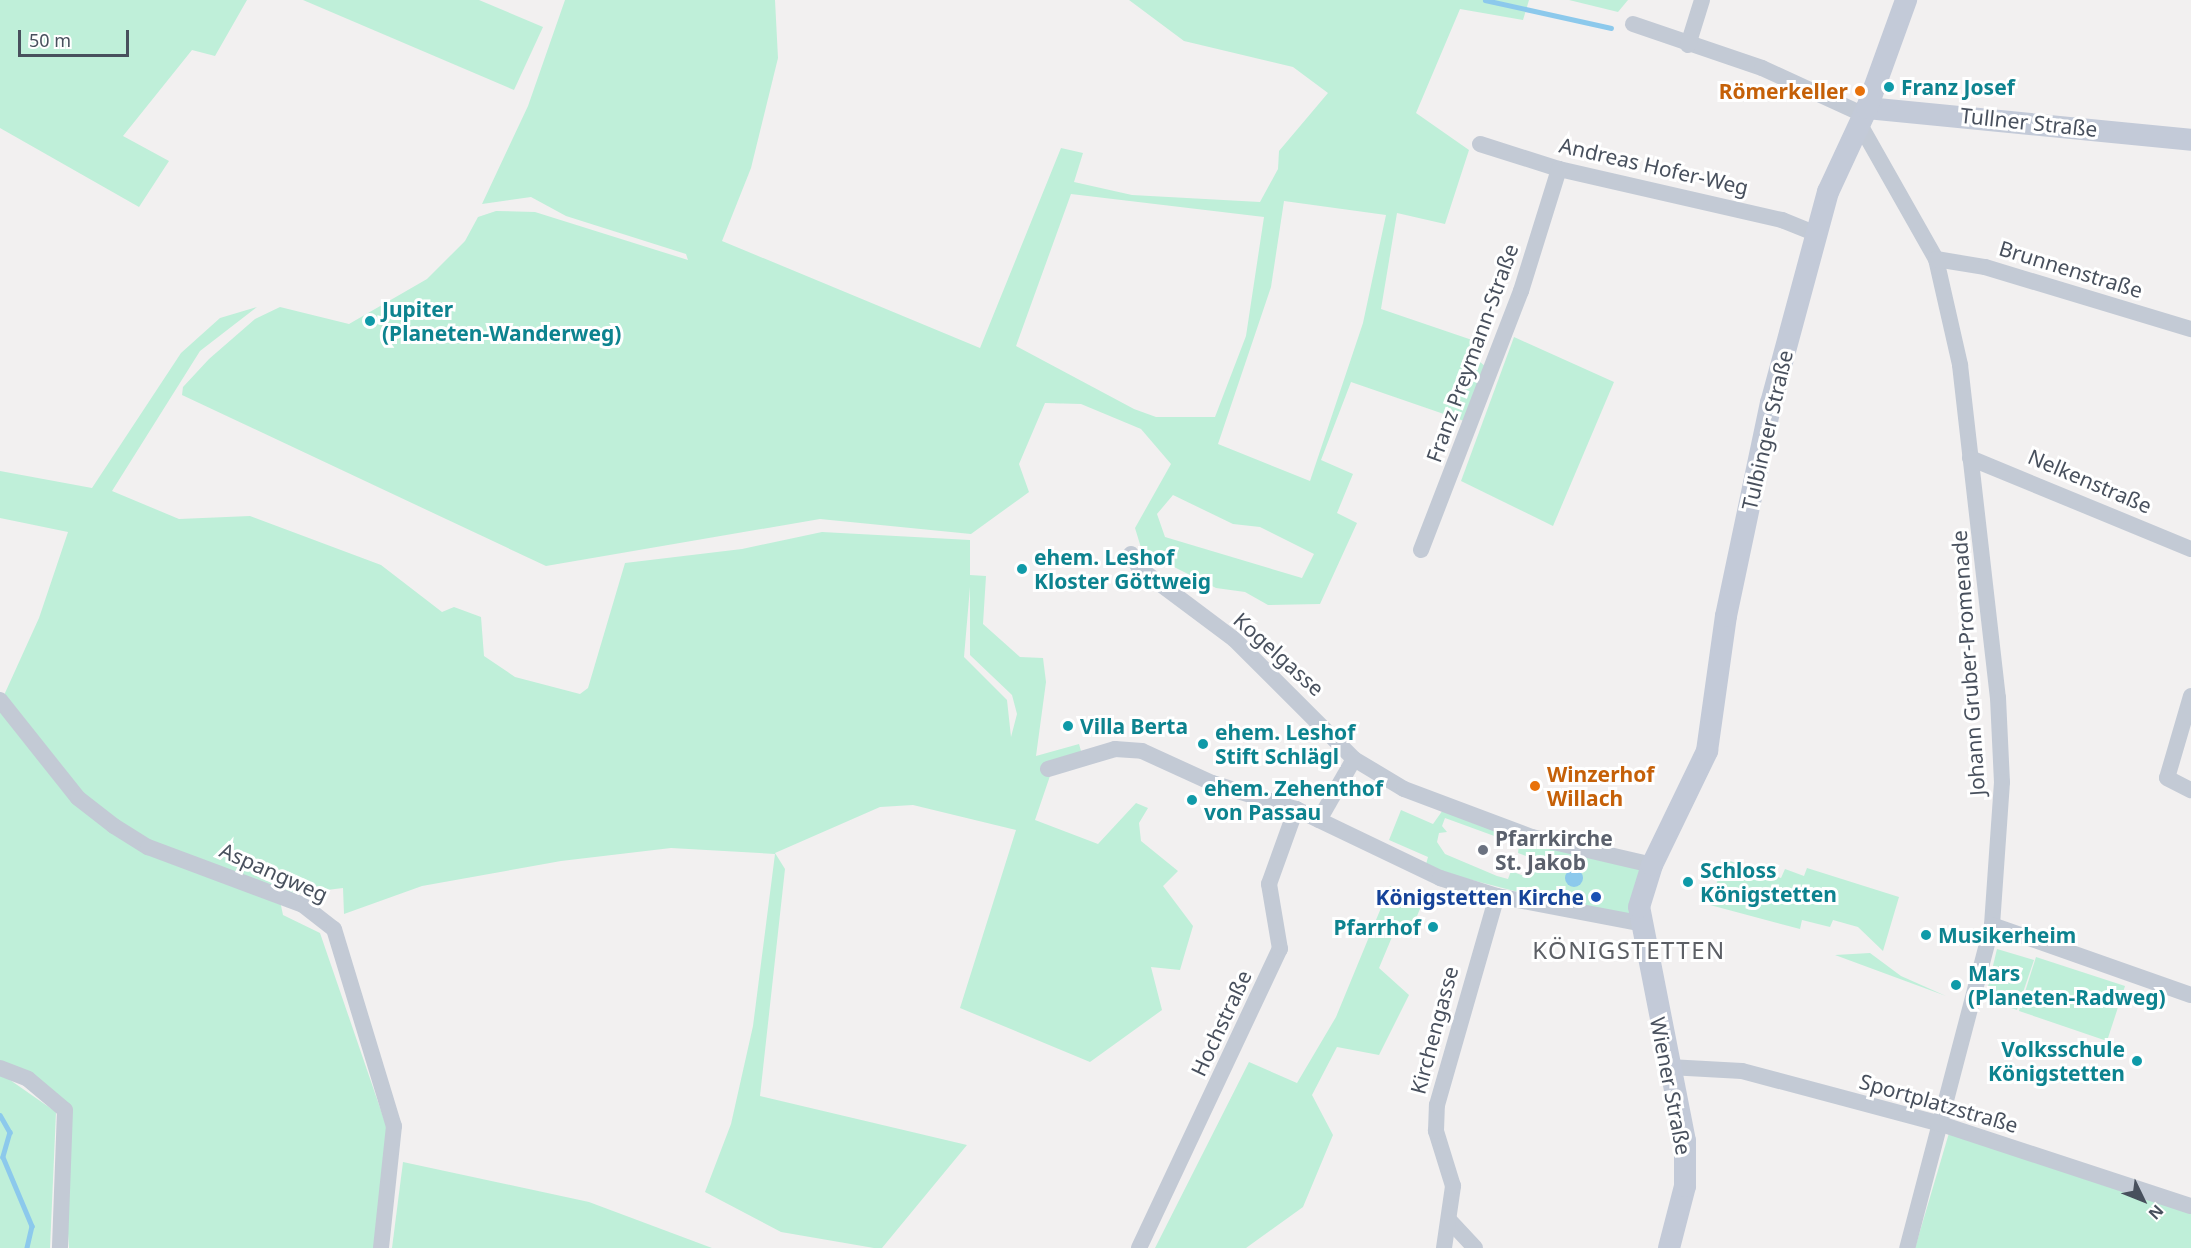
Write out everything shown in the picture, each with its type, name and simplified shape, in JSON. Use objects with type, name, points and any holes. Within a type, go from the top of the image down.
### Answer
[{"type":"main road","name":"Tulbinger Straße","points":[[1639,923],[1652,865],[1707,751],[1750,486],[1816,234],[1843,151],[1863,116],[1906,0]]},
{"type":"main road","name":"Tullner Straße","points":[[1863,116],[2191,140]]},
{"type":"main road","name":"Wiener Straße","points":[[1639,923],[1670,1067],[1686,1163],[1669,1248]]},
{"type":"street","points":[[1688,45],[1702,0]]},
{"type":"street","points":[[1633,24],[1688,45],[1762,68],[1863,116]]},
{"type":"street","name":"Johann Gruber-Promenade","points":[[1863,116],[1936,259],[1960,365],[2001,772],[2000,866],[1992,925],[1938,1123],[1907,1248]]},
{"type":"street","name":"Andreas Hofer-Weg","points":[[1480,144],[1559,169],[1733,207],[1816,234]]},
{"type":"street","name":"Franz Preymann-Straße","points":[[1421,550],[1521,291],[1559,169]]},
{"type":"street","name":"Brunnenstraße","points":[[1936,259],[1979,266],[2191,328]]},
{"type":"street","name":"Nelkenstraße","points":[[1970,458],[2191,549]]},
{"type":"street","name":"Kogelgasse","points":[[1131,554],[1140,568],[1234,639],[1354,759],[1425,798],[1532,837],[1652,865]]},
{"type":"street","points":[[2191,696],[2167,778],[2191,790]]},
{"type":"street","name":"Aspangweg","points":[[0,700],[78,798],[114,826],[148,847],[303,905],[334,928],[394,1126],[381,1248]]},
{"type":"street","points":[[1048,768],[1115,749],[1142,751],[1212,783],[1296,809],[1440,878],[1497,896],[1639,923]]},
{"type":"street","points":[[1319,820],[1354,759]]},
{"type":"street","name":"Hochstraße","points":[[1138,1248],[1280,949],[1280,920],[1269,884],[1296,809]]},
{"type":"street","name":"Kirchengasse","points":[[1444,1248],[1453,1186],[1436,1131],[1437,1106],[1497,896]]},
{"type":"street","points":[[1992,925],[2191,995]]},
{"type":"street","name":"Sportplatzstraße","points":[[1670,1067],[1742,1071],[1938,1123],[2191,1206]]},
{"type":"street","points":[[0,1068],[28,1078],[65,1110],[60,1248]]},
{"type":"street","points":[[1449,1220],[1475,1248]]},
{"type":"green space","points":[[0,0],[247,0],[215,56],[192,50],[123,136],[169,161],[139,207],[0,128]]},
{"type":"green space","points":[[303,0],[479,0],[543,27],[514,90]]},
{"type":"green space","points":[[565,0],[775,0],[778,58],[751,168],[722,241],[980,348],[1061,148],[1083,153],[1074,182],[1132,195],[1260,202],[1278,169],[1279,151],[1328,93],[1293,67],[1184,41],[1129,0],[1529,0],[1523,20],[1460,9],[1416,113],[1469,150],[1445,224],[1397,213],[1381,309],[1475,341],[1473,356],[1486,367],[1467,422],[1351,382],[1321,460],[1353,474],[1337,513],[1357,523],[1320,604],[1268,605],[1245,592],[1216,588],[1142,551],[1135,528],[1171,464],[1141,429],[1081,404],[1045,403],[1019,464],[1029,492],[971,534],[820,519],[546,566],[182,395],[183,387],[209,359],[255,319],[280,307],[349,324],[427,279],[465,241],[478,217],[496,211],[535,212],[688,260],[686,254],[566,216],[531,197],[482,204],[528,106]],"holes":[[[1071,194],[1264,217],[1246,336],[1215,417],[1156,417],[1134,409],[1016,346]],[[1284,201],[1386,215],[1363,323],[1310,481],[1218,444],[1271,287]],[[1173,495],[1233,524],[1260,527],[1314,554],[1302,578],[1165,537],[1157,514]]]},
{"type":"green space","points":[[1569,0],[1628,0],[1618,12]]},
{"type":"green space","points":[[257,307],[200,351],[112,491],[179,519],[250,516],[381,565],[442,612],[454,607],[481,617],[484,656],[515,677],[580,694],[588,688],[625,563],[742,549],[822,532],[970,540],[970,575],[986,576],[983,624],[1020,657],[1043,658],[1046,682],[1036,756],[1079,744],[1081,751],[1052,770],[1035,820],[1098,844],[1136,803],[1148,808],[1139,823],[1141,841],[1178,871],[1163,886],[1193,926],[1180,970],[1151,967],[1162,1010],[1090,1062],[960,1008],[1016,830],[913,805],[880,807],[775,853],[785,869],[760,1096],[967,1145],[882,1248],[874,1248],[781,1232],[705,1192],[731,1124],[753,1026],[775,854],[671,848],[561,861],[422,886],[344,914],[343,888],[279,896],[283,915],[320,933],[388,1131],[374,1248],[69,1248],[64,1176],[72,1114],[0,1065],[0,704],[39,618],[68,532],[0,518],[0,471],[92,488],[181,353],[220,318]],"holes":[[[970,587],[970,655],[1012,695],[1017,714],[1011,737],[1007,700],[964,657]]]},
{"type":"green space","points":[[1514,337],[1614,382],[1553,526],[1461,481]]},
{"type":"green space","points":[[1445,807],[1652,865],[1639,923],[1425,868],[1428,857],[1389,840],[1401,810],[1433,824]],"holes":[[[1445,818],[1519,845],[1518,853],[1536,860],[1529,878],[1511,871],[1508,879],[1497,876],[1445,854],[1437,842],[1439,833],[1447,832],[1442,826]]]},
{"type":"green space","points":[[1724,859],[1781,878],[1785,869],[1804,876],[1807,868],[1899,897],[1883,951],[1858,927],[1833,920],[1830,927],[1802,920],[1800,929],[1710,905]]},
{"type":"green space","points":[[1390,886],[1422,904],[1412,928],[1397,925],[1379,968],[1409,995],[1379,1055],[1337,1047],[1312,1095],[1333,1135],[1303,1207],[1246,1248],[1155,1248],[1249,1062],[1297,1083],[1336,1017]]},
{"type":"green space","points":[[1997,949],[2034,960],[2017,1010],[1985,999]]},
{"type":"green space","points":[[1870,953],[1901,976],[1946,996],[1835,955]]},
{"type":"green space","points":[[2036,957],[2125,986],[2107,1041],[2019,1011]]},
{"type":"green space","points":[[0,1073],[56,1112],[50,1248],[0,1248]]},
{"type":"green space","points":[[1949,1133],[2191,1212],[2191,1248],[1915,1248]]},
{"type":"green space","points":[[403,1162],[589,1202],[712,1248],[392,1248]]},
{"type":"water","points":[[1574,869],[1580,872],[1583,878],[1580,884],[1574,887],[1568,884],[1565,878],[1568,872]]},
{"type":"waterway","points":[[1485,0],[1611,28]]},
{"type":"waterway","points":[[0,1115],[10,1132],[3,1157],[32,1226],[27,1248]]},
{"type":"place","name":"Franz Josef","points":[[1889,87]]},
{"type":"place","name":"Römerkeller","points":[[1860,91]]},
{"type":"place","name":"Jupiter (Planeten-Wanderweg)","points":[[370,321]]},
{"type":"place","name":"ehem. Leshof Kloster Göttweig","points":[[1022,569]]},
{"type":"place","name":"Villa Berta","points":[[1068,726]]},
{"type":"place","name":"ehem. Leshof Stift Schlägl","points":[[1203,744]]},
{"type":"place","name":"Winzerhof Willach","points":[[1535,786]]},
{"type":"place","name":"ehem. Zehenthof von Passau","points":[[1192,800]]},
{"type":"place","name":"Pfarrkirche St. Jakob","points":[[1483,850]]},
{"type":"place","name":"Schloss Königstetten","points":[[1688,882]]},
{"type":"place","name":"Königstetten Kirche","points":[[1596,897]]},
{"type":"place","name":"Pfarrhof","points":[[1433,927]]},
{"type":"place","name":"Musikerheim","points":[[1926,935]]},
{"type":"place","name":"Mars (Planeten-Radweg)","points":[[1956,985]]},
{"type":"place","name":"Volksschule Königstetten","points":[[2137,1061]]},
{"type":"district","name":"KÖNIGSTETTEN","points":[[1629,950]]}]
